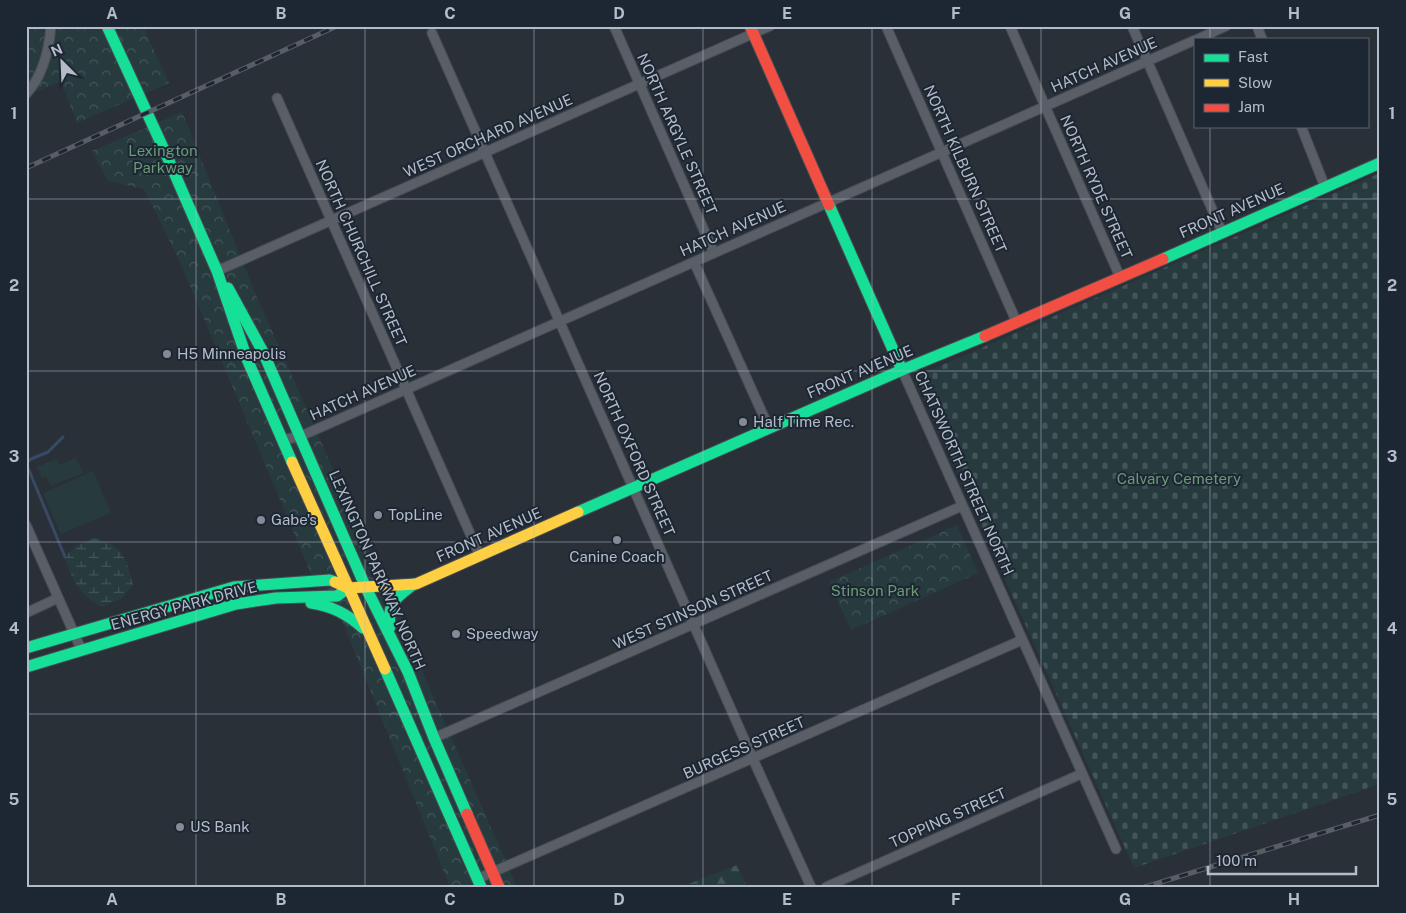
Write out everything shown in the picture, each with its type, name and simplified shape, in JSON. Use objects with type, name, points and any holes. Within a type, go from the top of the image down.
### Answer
[{"type":"street","points":[[26,94],[45,60],[50,41],[51,26]]},
{"type":"street","name":"LEXINGTON PARKWAY NORTH","points":[[107,26],[217,271],[247,359],[282,440],[479,883]]},
{"type":"street","name":"NORTH ARGYLE STREET","points":[[614,26],[714,253]]},
{"type":"street","name":"WEST ORCHARD AVENUE","points":[[217,271],[640,84],[752,30],[770,26]]},
{"type":"street","name":"NORTH KILBURN STREET","points":[[886,26],[1017,323]]},
{"type":"street","name":"NORTH RYDE STREET","points":[[1010,26],[1120,277]]},
{"type":"street","points":[[1132,26],[1222,232]]},
{"type":"street","name":"HATCH AVENUE","points":[[1200,38],[1226,26]]},
{"type":"street","points":[[1257,26],[1262,38]]},
{"type":"street","name":"CHATSWORTH STREET NORTH","points":[[752,30],[1081,774],[1116,849]]},
{"type":"street","name":"NORTH OXFORD STREET","points":[[432,33],[811,887]]},
{"type":"street","name":"HATCH AVENUE","points":[[282,440],[301,436],[1194,41]]},
{"type":"street","name":"NORTH CHURCHILL STREET","points":[[277,98],[480,556]]},
{"type":"street","points":[[1302,128],[1325,187]]},
{"type":"street","name":"FRONT AVENUE","points":[[348,588],[416,584],[769,428],[902,370],[1017,323],[1380,163]]},
{"type":"street","points":[[694,262],[769,428]]},
{"type":"street","name":"LEXINGTON PARKWAY NORTH","points":[[217,271],[255,335],[301,436],[366,588],[408,672],[434,738],[499,887]]},
{"type":"street","name":"WEST STINSON STREET","points":[[434,738],[962,506]]},
{"type":"street","points":[[26,525],[81,649]]},
{"type":"street","name":"ENERGY PARK DRIVE","points":[[26,648],[234,587],[330,580],[348,588]]},
{"type":"street","points":[[393,640],[388,612],[389,607],[396,598],[416,584]]},
{"type":"street","name":"ENERGY PARK DRIVE","points":[[26,666],[236,604],[284,598],[337,596],[348,588]]},
{"type":"street","points":[[26,613],[58,598]]},
{"type":"street","points":[[284,598],[332,606],[355,621],[367,632]]},
{"type":"street","name":"BURGESS STREET","points":[[479,883],[493,872],[1022,640]]},
{"type":"street","name":"TOPPING STREET","points":[[826,887],[1081,774]]},
{"type":"green space","points":[[26,26],[143,26],[169,83],[77,123],[61,81],[26,96]]},
{"type":"green space","name":"Lexington Parkway","points":[[182,112],[254,290],[375,564],[401,615],[423,673],[517,887],[450,887],[339,613],[325,607],[180,262],[144,189],[108,181],[92,151]]},
{"type":"green space","name":"Calvary Cemetery","points":[[1380,173],[1380,784],[1134,868],[915,377]]},
{"type":"green space","points":[[76,458],[83,473],[51,486],[46,476],[42,478],[37,467],[56,459],[59,465]]},
{"type":"green space","points":[[93,471],[111,513],[61,534],[43,493]]},
{"type":"green space","name":"Stinson Park","points":[[957,525],[978,573],[851,630],[829,582]]},
{"type":"green space","points":[[95,538],[112,545],[122,554],[133,585],[121,599],[101,607],[87,597],[77,586],[65,557],[74,547]]},
{"type":"green space","points":[[737,865],[747,887],[681,887]]},
{"type":"waterway","points":[[63,437],[48,452],[26,463],[65,557]]},
{"type":"railway","points":[[26,168],[337,26]]},
{"type":"railway","points":[[1145,887],[1380,815]]},
{"type":"traffic: fast","points":[[107,26],[217,271],[247,359],[292,462]]},
{"type":"traffic: fast","points":[[1163,259],[1380,163]]},
{"type":"traffic: fast","points":[[829,205],[902,370]]},
{"type":"traffic: fast","points":[[228,288],[263,352],[366,588],[408,672],[467,814]]},
{"type":"traffic: fast","points":[[578,512],[902,370],[985,336]]},
{"type":"traffic: fast","points":[[26,648],[234,587],[330,580],[335,582]]},
{"type":"traffic: fast","points":[[390,627],[390,612],[394,601],[414,584]]},
{"type":"traffic: fast","points":[[26,667],[236,604],[276,598],[337,596],[348,588]]},
{"type":"traffic: fast","points":[[311,603],[339,611],[363,628]]},
{"type":"traffic: fast","points":[[385,669],[481,887]]},
{"type":"traffic: slow","points":[[292,462],[385,669]]},
{"type":"traffic: slow","points":[[335,582],[348,588],[416,584],[578,512]]},
{"type":"traffic: jam","points":[[750,26],[829,205]]},
{"type":"traffic: jam","points":[[985,336],[1163,259]]},
{"type":"traffic: jam","points":[[467,814],[499,887]]},
{"type":"place","name":"H5 Minneapolis","points":[[167,354]]},
{"type":"place","name":"Half Time Rec.","points":[[743,422]]},
{"type":"place","name":"TopLine","points":[[378,515]]},
{"type":"place","name":"Gabe's","points":[[261,520]]},
{"type":"place","name":"Canine Coach","points":[[617,540]]},
{"type":"place","name":"Speedway","points":[[456,634]]},
{"type":"place","name":"US Bank","points":[[180,827]]}]
